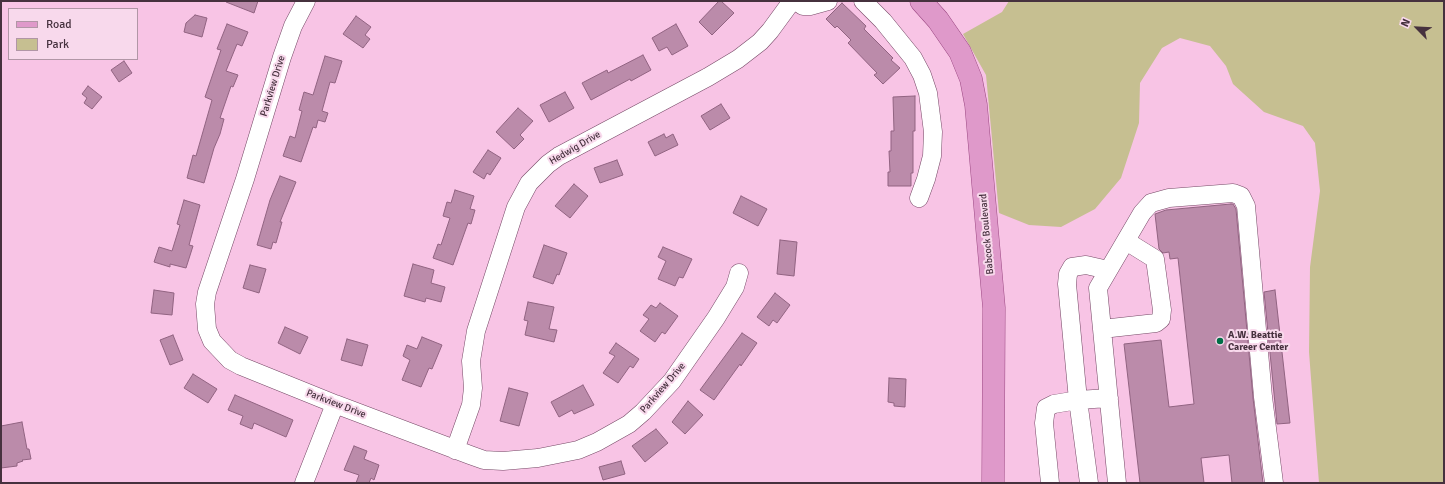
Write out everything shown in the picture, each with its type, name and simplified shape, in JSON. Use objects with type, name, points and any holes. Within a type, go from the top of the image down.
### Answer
[{"type":"main road","name":"Babcock Boulevard","points":[[921,1],[938,20],[960,52],[970,79],[976,105],[994,308],[993,483]]},
{"type":"street","name":"Parkview Drive","points":[[306,1],[293,26],[282,57],[245,179],[207,292],[207,329],[212,341],[230,360],[241,366],[335,404],[484,460],[509,461],[538,458],[578,450],[597,442],[629,424],[643,412],[659,396],[686,361],[728,300],[735,287],[739,273]]},
{"type":"street","name":"Hedwig Drive","points":[[455,450],[471,405],[471,360],[476,331],[516,207],[529,183],[548,164],[559,156],[708,77],[738,59],[760,42],[792,1]]},
{"type":"street","points":[[796,1],[803,6],[810,6],[828,1]]},
{"type":"street","points":[[863,1],[883,21],[913,58],[922,75],[928,93],[933,132],[932,156],[919,198]]},
{"type":"street","points":[[1117,483],[1098,288],[1142,213],[1151,204],[1169,198],[1233,193],[1241,196],[1246,206],[1263,390],[1274,483]]},
{"type":"street","points":[[1102,329],[1156,323],[1161,319],[1162,310],[1155,259],[1126,240]]},
{"type":"street","points":[[1089,483],[1078,400],[1066,284],[1068,274],[1072,267],[1086,265],[1108,270]]},
{"type":"street","points":[[1050,483],[1044,423],[1046,408],[1054,404],[1078,400],[1109,398]]},
{"type":"street","points":[[304,483],[335,404]]},
{"type":"green space","points":[[1009,1],[1444,1],[1444,483],[1319,483],[1309,352],[1310,267],[1320,191],[1315,143],[1303,126],[1264,112],[1233,84],[1226,66],[1210,46],[1180,38],[1162,48],[1140,83],[1139,123],[1121,178],[1095,209],[1061,227],[1029,225],[999,213],[986,75],[963,34],[1002,12]]},
{"type":"building","points":[[226,1],[258,1],[254,13]]},
{"type":"building","points":[[719,1],[721,1],[734,13],[712,35],[699,22]]},
{"type":"building","points":[[842,3],[866,26],[864,29],[893,58],[891,60],[900,68],[883,84],[874,75],[877,73],[848,43],[851,40],[837,26],[835,28],[826,19]]},
{"type":"building","points":[[195,15],[207,18],[202,37],[184,32],[186,23]]},
{"type":"building","points":[[356,16],[371,27],[365,35],[370,39],[363,48],[343,34]]},
{"type":"building","points":[[227,24],[248,32],[242,46],[237,44],[226,71],[238,75],[233,87],[231,86],[220,118],[224,119],[204,183],[187,178],[193,155],[196,156],[212,100],[205,97],[221,50],[217,49]]},
{"type":"building","points":[[676,24],[688,46],[672,55],[667,47],[659,51],[652,38]]},
{"type":"building","points":[[643,55],[651,70],[631,81],[630,79],[591,100],[582,83],[607,70],[608,73]]},
{"type":"building","points":[[325,56],[342,61],[335,83],[330,82],[322,111],[328,113],[325,122],[318,120],[316,128],[313,127],[301,162],[283,156],[290,136],[295,138],[302,111],[299,110],[304,92],[313,95]]},
{"type":"building","points":[[124,61],[132,73],[119,82],[111,70]]},
{"type":"building","points":[[88,86],[102,97],[92,109],[84,103],[87,98],[82,94]]},
{"type":"building","points":[[565,92],[574,108],[549,122],[540,105]]},
{"type":"building","points":[[915,96],[915,131],[913,131],[913,173],[911,173],[911,186],[888,186],[888,172],[890,172],[889,151],[891,151],[891,131],[894,131],[893,97]]},
{"type":"building","points":[[721,104],[730,118],[710,130],[701,116]]},
{"type":"building","points":[[518,108],[533,121],[520,135],[524,139],[514,149],[496,132]]},
{"type":"building","points":[[664,134],[666,138],[673,134],[678,145],[655,156],[648,142]]},
{"type":"building","points":[[488,150],[501,158],[490,175],[487,173],[484,179],[473,172]]},
{"type":"building","points":[[617,160],[623,175],[600,183],[594,168]]},
{"type":"building","points":[[280,176],[296,182],[280,222],[282,222],[276,243],[273,242],[271,249],[257,245],[270,200]]},
{"type":"building","points":[[574,184],[588,196],[570,218],[555,206]]},
{"type":"building","points":[[455,190],[474,196],[470,209],[475,210],[471,224],[468,223],[453,265],[433,258],[438,244],[441,245],[450,218],[443,216],[447,202],[451,203]]},
{"type":"building","points":[[741,196],[767,209],[758,226],[733,213]]},
{"type":"building","points":[[184,200],[200,205],[189,245],[193,246],[186,268],[170,264],[170,267],[154,262],[159,247],[172,251],[180,225],[177,224]]},
{"type":"building","name":"A.W. Beattie Career Center","points":[[1233,204],[1236,209],[1253,398],[1263,483],[1232,483],[1229,455],[1201,458],[1204,483],[1140,483],[1124,344],[1161,340],[1169,407],[1194,404],[1178,258],[1170,259],[1169,252],[1163,253],[1159,249],[1155,214],[1166,210]]},
{"type":"building","points":[[780,240],[797,242],[794,276],[777,274]]},
{"type":"building","points":[[544,245],[567,253],[559,275],[557,274],[553,284],[533,277]]},
{"type":"building","points":[[663,247],[692,259],[683,278],[679,277],[675,286],[658,279],[666,261],[658,257]]},
{"type":"building","points":[[413,264],[434,270],[431,283],[445,287],[441,302],[426,298],[425,302],[404,296]]},
{"type":"building","points":[[250,265],[266,269],[259,293],[243,288]]},
{"type":"building","points":[[154,290],[174,293],[172,315],[151,313]]},
{"type":"building","points":[[1275,290],[1290,423],[1277,424],[1264,292]]},
{"type":"building","points":[[775,293],[790,305],[777,323],[773,320],[769,326],[757,317]]},
{"type":"building","points":[[528,302],[554,307],[549,329],[557,330],[554,342],[525,335],[528,321],[524,320]]},
{"type":"building","points":[[660,303],[678,316],[665,334],[662,332],[655,342],[640,331],[649,319],[643,315],[651,305],[656,308]]},
{"type":"building","points":[[285,327],[308,337],[300,354],[278,343]]},
{"type":"building","points":[[742,333],[757,343],[714,400],[700,390]]},
{"type":"building","points":[[173,335],[183,360],[170,365],[160,340]]},
{"type":"building","points":[[422,337],[442,345],[432,369],[429,368],[421,387],[402,380],[410,360],[403,356],[407,345],[417,349]]},
{"type":"building","points":[[347,339],[368,345],[362,366],[341,360]]},
{"type":"building","points":[[616,343],[639,359],[633,368],[630,366],[618,383],[603,373],[615,356],[609,353]]},
{"type":"building","points":[[193,374],[217,389],[208,403],[184,388]]},
{"type":"building","points":[[889,378],[906,379],[905,407],[894,406],[894,403],[888,402]]},
{"type":"building","points":[[583,385],[594,405],[574,414],[572,410],[559,417],[551,402]]},
{"type":"building","points":[[509,388],[528,393],[519,426],[500,421]]},
{"type":"building","points":[[235,395],[293,420],[286,437],[254,423],[252,429],[240,424],[243,416],[228,410]]},
{"type":"building","points":[[688,401],[703,415],[685,434],[672,422]]},
{"type":"building","points":[[22,422],[27,449],[29,449],[31,459],[22,460],[23,461],[17,463],[17,466],[1,468],[1,426]]},
{"type":"building","points":[[656,429],[668,443],[645,462],[632,446]]},
{"type":"building","points":[[354,446],[367,451],[364,459],[379,465],[374,480],[371,478],[369,483],[356,483],[359,475],[344,470]]},
{"type":"building","points":[[621,461],[625,474],[603,480],[599,467]]},
{"type":"place","name":"A.W. Beattie Career Center","points":[[1220,341]]}]
